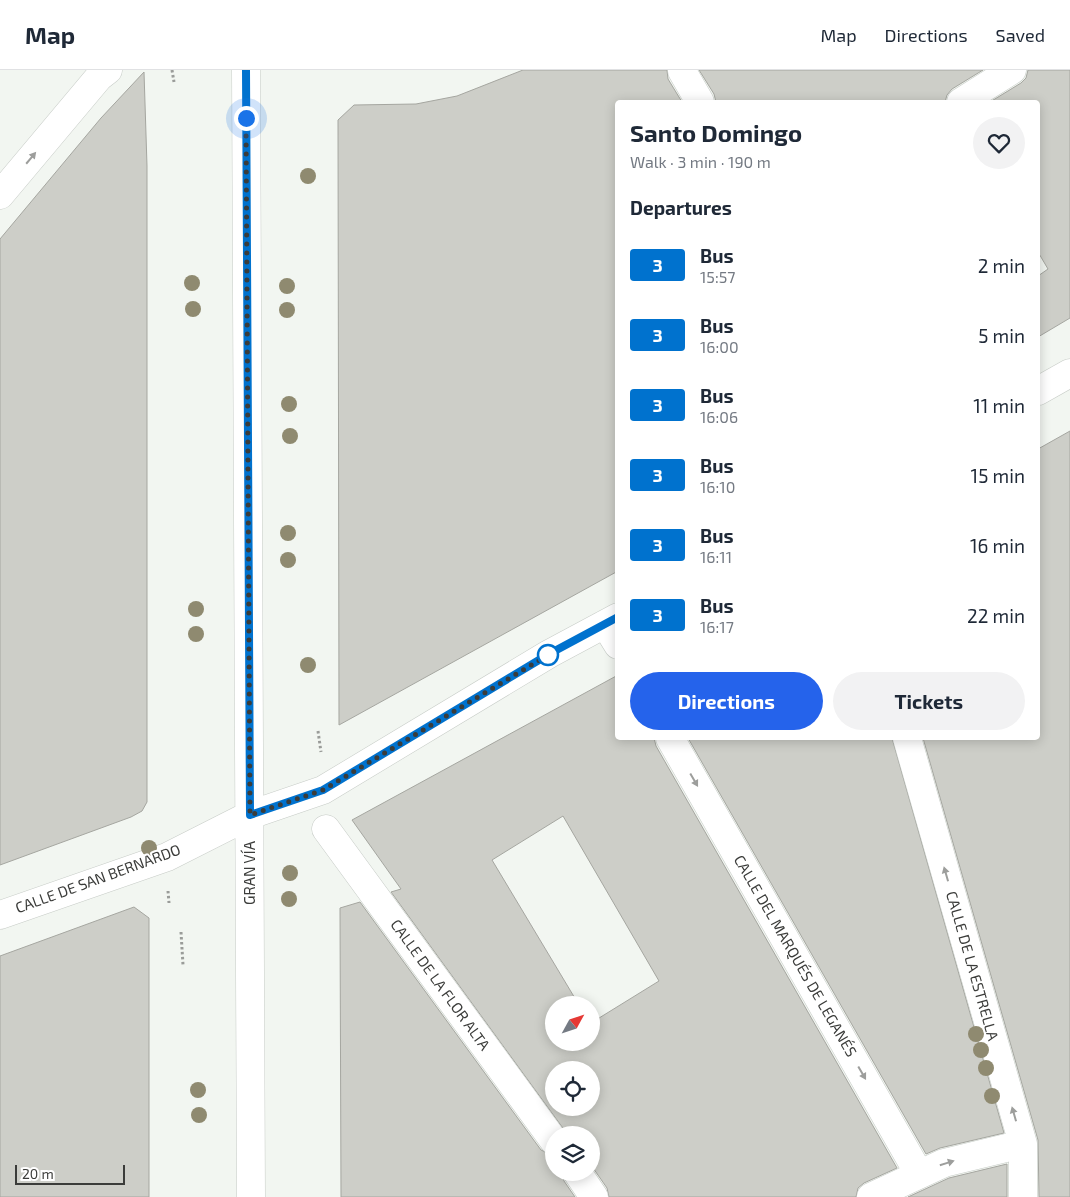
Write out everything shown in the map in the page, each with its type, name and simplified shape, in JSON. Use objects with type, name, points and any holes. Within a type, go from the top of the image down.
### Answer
[{"type":"street","name":"GRAN VÍA","points":[[246,70],[251,1197]]},
{"type":"street","points":[[964,100],[1012,70]]},
{"type":"street","points":[[682,71],[699,100]]},
{"type":"street","points":[[0,195],[100,72]]},
{"type":"street","points":[[1040,390],[1070,374]]},
{"type":"street","name":"CALLE DE SAN BERNARDO","points":[[0,915],[167,857],[250,815],[323,790],[613,629]]},
{"type":"street","name":"CALLE DEL MARQUÉS DE LEGANÉS","points":[[671,740],[919,1174]]},
{"type":"street","name":"CALLE DE LA ESTRELLA","points":[[908,740],[1023,1144],[1023,1197]]},
{"type":"street","name":"CALLE DE LA FLOR ALTA","points":[[326,829],[545,1129]]},
{"type":"street","points":[[871,1197],[944,1163],[1023,1144]]},
{"type":"street","points":[[583,1181],[594,1197]]},
{"type":"path","points":[[172,70],[174,82]]},
{"type":"path","points":[[182,932],[182,965]]},
{"type":"building","points":[[523,70],[667,70],[668,79],[681,100],[615,100],[615,573],[339,725],[338,120],[354,105],[416,104],[457,96]]},
{"type":"building","points":[[699,70],[983,70],[952,89],[946,100],[716,100],[714,94]]},
{"type":"building","points":[[1028,70],[1070,70],[1070,318],[1040,336],[1040,275],[1048,269],[1040,255],[1040,100],[993,100],[1026,78]]},
{"type":"building","points":[[144,72],[147,166],[147,802],[142,811],[131,817],[0,865],[0,239],[101,118]]},
{"type":"building","points":[[1070,431],[1070,1197],[1039,1197],[1038,1140],[924,740],[1040,740],[1040,448]]},
{"type":"building","points":[[615,677],[615,740],[654,740],[656,746],[897,1168],[864,1183],[858,1188],[856,1197],[609,1197],[607,1188],[600,1178],[600,1126],[561,1126],[554,1116],[600,1116],[600,1061],[545,1061],[545,1103],[391,892],[401,889],[352,820]],"holes":[[[563,816],[659,981],[600,1017],[600,1051],[545,1051],[545,996],[574,996],[492,860]]]},
{"type":"building","points":[[689,740],[893,740],[1004,1133],[940,1148],[926,1154]]},
{"type":"building","points":[[360,902],[541,1150],[545,1152],[545,1181],[564,1181],[575,1197],[341,1197],[340,908]]},
{"type":"building","points":[[134,907],[149,918],[149,1197],[0,1197],[0,956]]},
{"type":"building","points":[[1007,1164],[1007,1197],[908,1197],[949,1178]]},
{"type":"bus line","name":"3","points":[[246,70],[250,815],[323,790],[549,654],[615,619]]},
{"type":"route","points":[[246,118],[250,815],[323,790],[548,655]]}]
